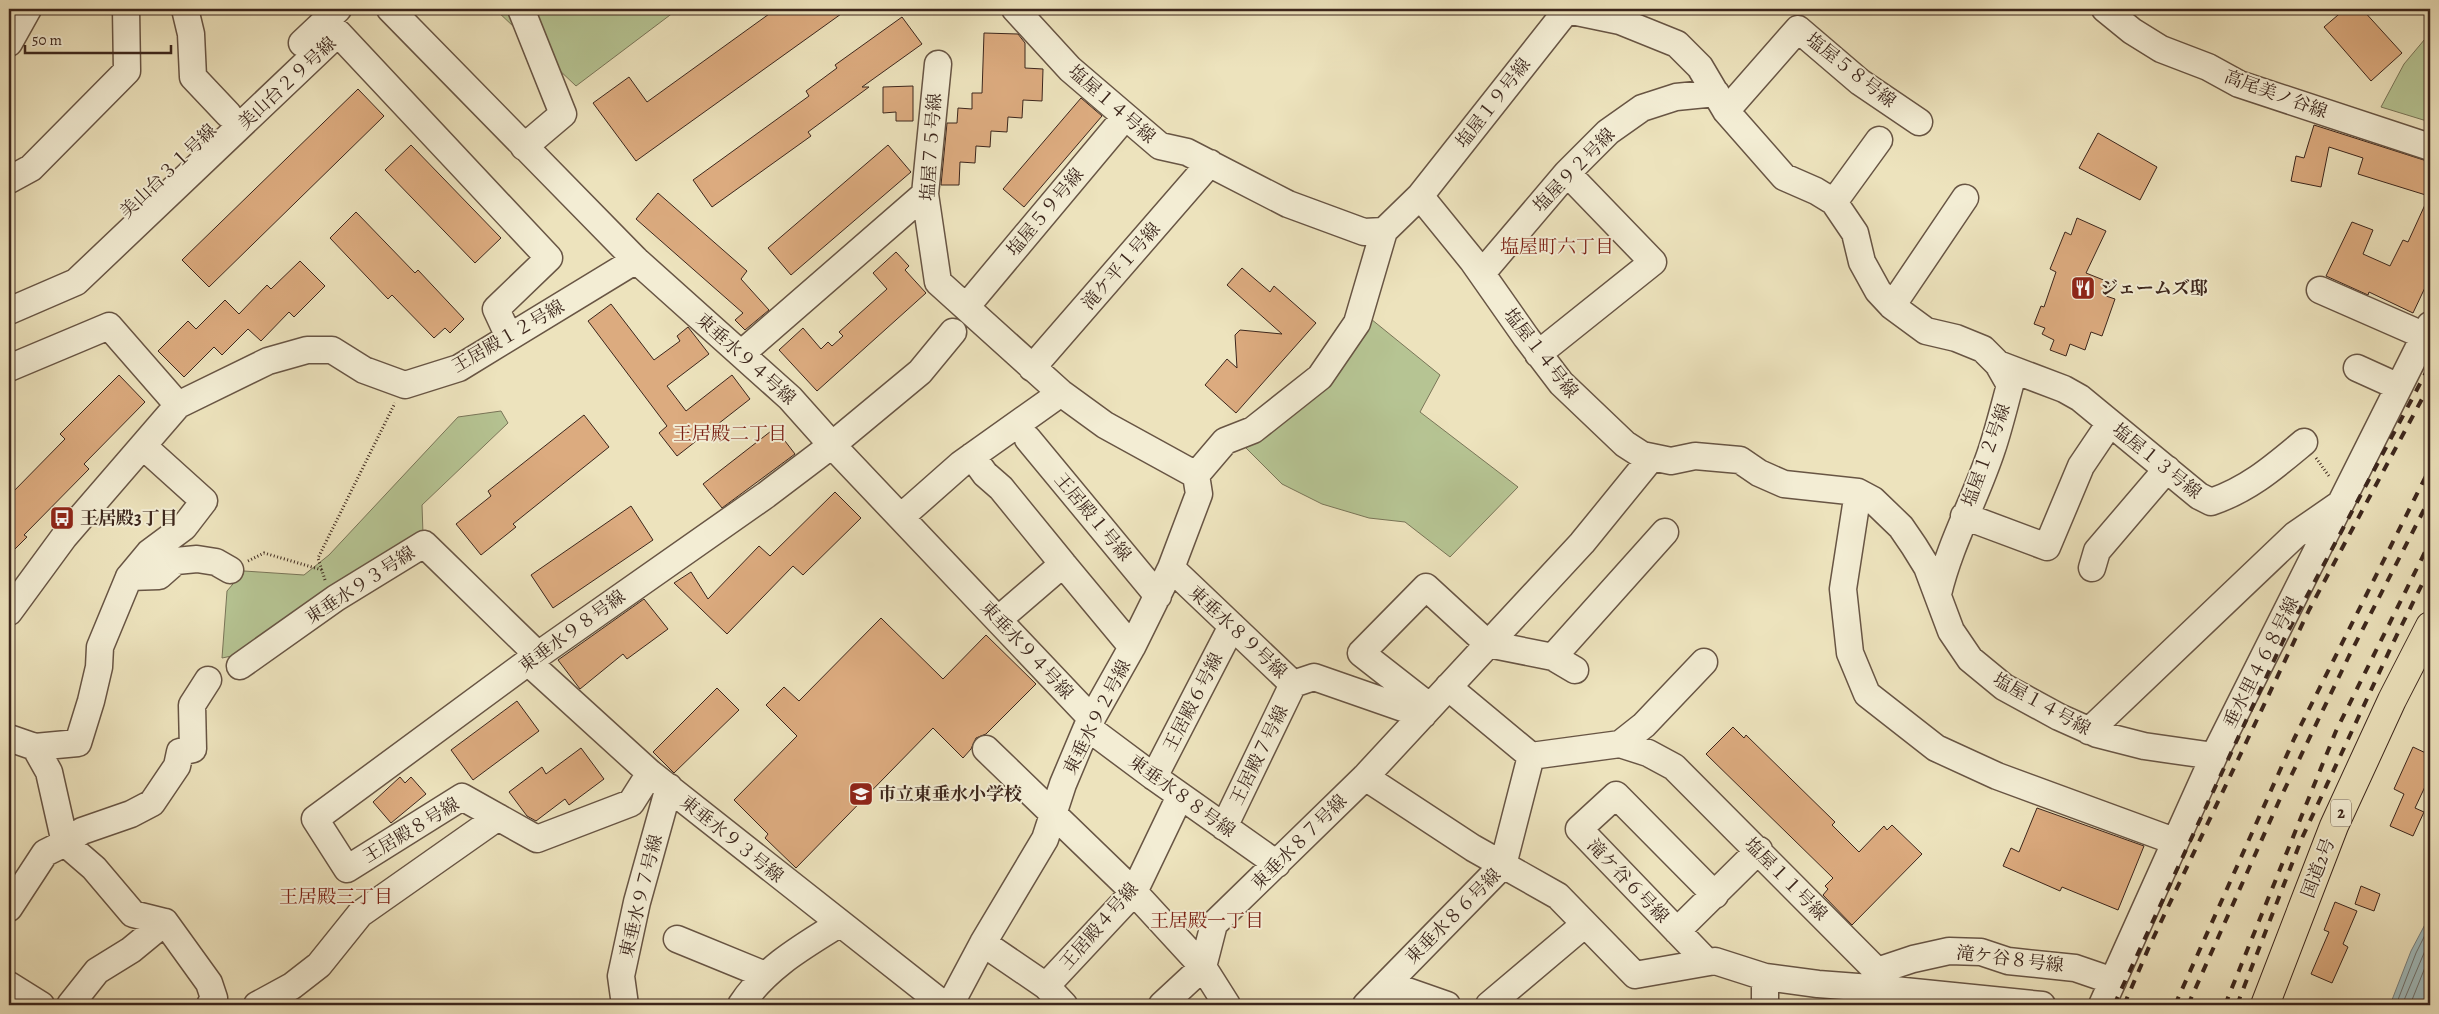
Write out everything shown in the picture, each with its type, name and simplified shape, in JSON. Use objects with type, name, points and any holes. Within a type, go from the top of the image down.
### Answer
[{"type":"highway","name":"国道2号","points":[[2265,1005],[2334,826],[2392,700],[2430,626]]},
{"type":"street","points":[[9,42],[28,9]]},
{"type":"street","points":[[9,180],[31,168],[127,71],[126,9]]},
{"type":"street","points":[[185,9],[191,34],[193,76],[228,114]]},
{"type":"street","points":[[193,76],[206,58],[204,9]]},
{"type":"street","name":"美山台３１号線","points":[[9,295],[63,273],[338,9]]},
{"type":"street","name":"東垂水９４号線","points":[[390,9],[636,260],[790,398],[832,445],[999,619],[1089,723]]},
{"type":"street","points":[[521,9],[562,114],[524,147]]},
{"type":"street","name":"塩屋１４号線","points":[[1015,9],[1070,70],[1160,146],[1187,152],[1288,204],[1364,232],[1384,231]]},
{"type":"street","name":"塩屋１２号線","points":[[1566,9],[1620,21],[1677,44],[1700,67],[1721,102],[1784,177],[1816,191],[1834,202],[1855,233],[1862,262],[1878,291],[1892,306],[1926,331],[1956,338],[1983,349],[1998,364],[2010,386],[1992,450],[1945,562],[1938,594]]},
{"type":"street","name":"塩屋１９号線","points":[[1420,196],[1566,9]]},
{"type":"street","name":"高尾美ノ谷線","points":[[2105,9],[2132,31],[2161,49],[2208,67],[2240,84],[2430,148]]},
{"type":"street","name":"塩屋５８号線","points":[[1721,102],[1798,29],[1860,82],[1920,122]]},
{"type":"street","name":"美山台２９号線","points":[[9,311],[76,282],[338,33],[549,258],[496,308],[509,337]]},
{"type":"street","name":"塩屋７５号線","points":[[938,64],[925,194],[938,282],[1060,393],[1105,425],[1196,475]]},
{"type":"street","name":"塩屋９２号線","points":[[1482,273],[1568,172],[1608,132],[1642,108],[1676,96],[1721,102]]},
{"type":"street","name":"塩屋５９号線","points":[[966,307],[1125,116]]},
{"type":"street","points":[[1834,202],[1879,140]]},
{"type":"street","name":"滝ケ平１号線","points":[[1032,368],[1210,164]]},
{"type":"street","points":[[1538,354],[1653,262],[1568,172]]},
{"type":"street","points":[[741,354],[925,194]]},
{"type":"street","points":[[1196,475],[1226,441],[1253,430],[1320,377],[1357,322],[1384,231],[1420,196]]},
{"type":"street","name":"塩屋１４号線","points":[[1420,196],[1482,273],[1561,384],[1606,428],[1637,451],[1671,461],[1695,456],[1740,460],[1759,473],[1784,484],[1858,492],[1873,500],[1901,527],[1927,567],[1951,631],[1970,659],[2004,687],[2059,717],[2089,730],[2144,746],[2214,756]]},
{"type":"street","points":[[1892,306],[1965,198]]},
{"type":"street","name":"王居殿１２号線","points":[[405,385],[459,368],[636,260]]},
{"type":"street","points":[[2320,290],[2428,330]]},
{"type":"street","points":[[9,368],[109,326],[178,405]]},
{"type":"street","name":"垂水里４６８号線","points":[[2102,1005],[2174,841],[2214,756],[2428,330]]},
{"type":"street","name":"東垂水９８号線","points":[[315,819],[533,658],[766,495],[832,445],[920,372],[953,332]]},
{"type":"street","points":[[9,612],[64,537],[178,405],[268,361],[307,350],[332,350],[364,370],[405,385]]},
{"type":"street","name":"塩屋１３号線","points":[[1998,364],[2064,389],[2080,398],[2199,496],[2211,502],[2235,494],[2265,475],[2304,442]]},
{"type":"street","points":[[2357,368],[2399,387]]},
{"type":"street","points":[[901,517],[972,456],[1060,393]]},
{"type":"street","points":[[1964,516],[2047,547],[2081,466],[2110,423]]},
{"type":"street","name":"王居殿１号線","points":[[1028,439],[1158,596]]},
{"type":"street","points":[[9,738],[35,747],[78,744],[92,701],[99,667],[100,647],[129,577],[148,553],[184,527],[204,501],[143,446]]},
{"type":"street","points":[[972,456],[985,474],[1001,488],[1132,647]]},
{"type":"street","name":"東垂水８７号線","points":[[1203,967],[1214,924],[1365,777],[1582,543],[1652,456]]},
{"type":"street","points":[[2092,568],[2097,551],[2167,470]]},
{"type":"street","name":"東垂水９２号線","points":[[950,1005],[983,944],[1045,839],[1063,784],[1089,723],[1132,647],[1171,568],[1199,494],[1196,475]]},
{"type":"street","points":[[1858,492],[1843,589],[1850,653],[1867,694],[1936,748],[1997,776],[2174,841]]},
{"type":"street","points":[[2089,730],[2295,535],[2342,500]]},
{"type":"street","points":[[1426,711],[1361,653],[1426,587],[1488,644],[1564,664],[1665,532]]},
{"type":"street","name":"東垂水９３号線","points":[[240,666],[336,598],[424,544],[533,658],[660,780],[839,924],[944,1005]]},
{"type":"street","points":[[129,577],[158,576],[176,561],[196,559],[216,562],[230,570]]},
{"type":"street","points":[[999,619],[1063,564]]},
{"type":"street","name":"東垂水８９号線","points":[[1171,568],[1293,684],[1314,677],[1426,711]]},
{"type":"street","name":"王居殿６号線","points":[[1154,777],[1232,626]]},
{"type":"street","points":[[1620,744],[1644,725],[1704,662]]},
{"type":"street","points":[[9,908],[45,853],[65,843],[82,831],[131,814],[152,803],[177,766],[180,752],[193,749],[192,706],[208,680]]},
{"type":"street","name":"王居殿７号線","points":[[1224,827],[1293,684]]},
{"type":"street","points":[[1448,687],[1531,756]]},
{"type":"street","name":"東垂水８８号線","points":[[1089,723],[1154,777],[1277,864]]},
{"type":"street","name":"塩屋１１号線","points":[[1531,756],[1620,744],[1648,752],[1674,767],[1759,850],[1881,980]]},
{"type":"street","points":[[35,747],[49,772],[65,843],[94,868],[133,914],[165,922],[209,983],[214,998],[210,1005]]},
{"type":"street","points":[[986,749],[1134,892],[1203,967],[1228,1005]]},
{"type":"street","name":"東垂水８６号線","points":[[1366,1005],[1503,865],[1531,756]]},
{"type":"street","points":[[1365,777],[1399,802],[1558,896],[1635,975],[1715,961],[1765,977],[1818,984],[1881,980],[2042,1005]]},
{"type":"street","name":"王居殿８号線","points":[[315,819],[347,869],[462,797],[537,839],[631,803],[660,780]]},
{"type":"street","name":"東垂水９７号線","points":[[626,1005],[621,976],[660,780]]},
{"type":"street","name":"滝ケ谷６号線","points":[[1707,962],[1579,829],[1616,795],[1715,894]]},
{"type":"street","name":"王居殿４号線","points":[[983,944],[1046,986],[1134,892],[1180,796]]},
{"type":"street","points":[[257,1005],[292,986],[319,965],[360,914],[498,817]]},
{"type":"street","points":[[1677,931],[1759,850]]},
{"type":"street","points":[[70,1005],[97,971],[131,950],[165,922]]},
{"type":"street","points":[[741,1005],[765,975],[786,957],[839,924]]},
{"type":"street","points":[[1489,1005],[1586,924]]},
{"type":"street","points":[[677,939],[765,975]]},
{"type":"street","name":"滝ケ谷８号線","points":[[1881,980],[1913,959],[1950,951],[1981,952],[2008,961],[2075,968],[2113,981]]},
{"type":"street","points":[[1162,1005],[1203,967]]},
{"type":"street","points":[[1765,977],[1765,1005]]},
{"type":"street","points":[[1386,984],[1447,1005]]},
{"type":"street","points":[[9,985],[40,1005]]},
{"type":"street","points":[[1046,986],[1064,1005]]},
{"type":"path","points":[[336,598],[318,558],[405,385]]},
{"type":"path","points":[[2304,442],[2342,500]]},
{"type":"path","points":[[230,570],[264,553],[322,570]]},
{"type":"green space","points":[[495,9],[678,9],[576,86]]},
{"type":"green space","points":[[2430,33],[2430,122],[2381,107],[2404,64]]},
{"type":"green space","points":[[1371,319],[1440,375],[1420,412],[1518,487],[1450,557],[1405,522],[1369,518],[1322,504],[1282,484],[1245,447],[1309,402],[1331,381],[1357,345]]},
{"type":"green space","points":[[501,411],[508,423],[422,505],[423,534],[251,652],[222,658],[227,591],[244,571],[304,575],[329,555],[458,417]]},
{"type":"water","points":[[2430,915],[2430,1005],[2390,1005],[2411,951]]},
{"type":"building","points":[[776,9],[848,9],[636,161],[593,103],[629,77],[647,102]]},
{"type":"building","points":[[2345,9],[2362,9],[2402,53],[2371,81],[2324,27]]},
{"type":"building","points":[[902,17],[922,44],[862,87],[869,87],[808,132],[811,136],[712,207],[693,180],[809,96],[806,91],[837,68],[835,65]]},
{"type":"building","points":[[984,33],[1018,34],[1025,43],[1025,68],[1043,69],[1042,101],[1023,100],[1022,118],[1008,117],[1007,132],[991,131],[990,147],[976,146],[975,163],[960,162],[959,185],[941,185],[947,123],[957,123],[958,108],[972,109],[972,93],[982,93]]},
{"type":"building","points":[[913,86],[913,121],[896,121],[896,112],[883,113],[883,87]]},
{"type":"building","points":[[358,89],[384,116],[209,287],[182,260]]},
{"type":"building","points":[[1081,98],[1102,116],[1024,207],[1003,189]]},
{"type":"building","points":[[2314,125],[2430,162],[2430,277],[2413,313],[2369,292],[2368,295],[2326,276],[2352,222],[2373,230],[2363,254],[2390,266],[2403,240],[2408,242],[2429,196],[2358,174],[2363,158],[2329,147],[2321,187],[2291,181],[2296,156],[2304,158]]},
{"type":"building","points":[[2098,133],[2157,167],[2140,200],[2079,168]]},
{"type":"building","points":[[411,145],[501,238],[475,263],[385,170]]},
{"type":"building","points":[[888,145],[911,172],[791,275],[768,248]]},
{"type":"building","points":[[658,193],[747,271],[741,279],[769,310],[745,330],[735,320],[743,313],[636,219]]},
{"type":"building","points":[[356,212],[415,273],[418,270],[464,319],[450,333],[445,328],[434,338],[392,295],[388,299],[330,238]]},
{"type":"building","name":"ジェームズ邸","points":[[2077,218],[2106,231],[2086,273],[2111,283],[2106,296],[2115,299],[2102,336],[2091,332],[2085,350],[2070,344],[2066,356],[2050,350],[2054,340],[2042,334],[2045,328],[2034,324],[2041,306],[2044,307],[2056,272],[2050,269],[2065,232],[2071,235]]},
{"type":"building","points":[[896,252],[909,266],[905,270],[926,293],[817,391],[779,350],[803,328],[821,349],[828,342],[832,346],[843,336],[839,332],[887,289],[873,273]]},
{"type":"building","points":[[300,261],[325,286],[294,317],[289,312],[261,341],[248,329],[222,355],[214,347],[184,377],[158,351],[188,321],[196,329],[225,300],[239,314],[267,285],[271,289]]},
{"type":"building","points":[[1242,268],[1270,292],[1274,286],[1316,323],[1236,413],[1205,385],[1227,359],[1237,368],[1235,335],[1240,330],[1282,334],[1227,285]]},
{"type":"building","points":[[611,304],[654,360],[680,341],[677,336],[688,327],[709,354],[667,386],[686,411],[732,375],[750,399],[677,456],[659,433],[667,426],[588,321]]},
{"type":"building","points":[[119,375],[145,402],[84,464],[89,469],[24,535],[27,537],[9,555],[9,496],[65,439],[60,434]]},
{"type":"building","points":[[584,415],[609,447],[513,524],[516,527],[481,555],[456,524],[491,496],[488,491]]},
{"type":"building","points":[[775,428],[795,454],[722,508],[703,484]]},
{"type":"building","points":[[835,492],[861,518],[803,575],[793,566],[727,634],[674,583],[691,572],[708,599],[759,546],[770,556]]},
{"type":"building","points":[[631,506],[653,540],[553,608],[531,575]]},
{"type":"building","points":[[644,599],[668,629],[627,659],[623,654],[580,689],[558,660]]},
{"type":"building","points":[[881,618],[943,679],[986,635],[1036,684],[986,734],[976,738],[971,749],[963,758],[933,728],[796,868],[765,838],[768,834],[734,800],[797,736],[766,705],[784,687],[799,701]]},
{"type":"building","points":[[717,688],[739,710],[674,773],[653,752]]},
{"type":"building","points":[[517,701],[539,731],[473,780],[451,750]]},
{"type":"building","points":[[1733,727],[1744,738],[1746,735],[1835,822],[1832,825],[1859,852],[1884,826],[1887,830],[1892,825],[1922,854],[1852,925],[1823,895],[1828,889],[1825,886],[1833,878],[1706,754]]},
{"type":"building","points":[[2413,747],[2430,755],[2430,776],[2415,808],[2424,812],[2413,836],[2390,826],[2404,794],[2394,789]]},
{"type":"building","points":[[581,748],[604,779],[569,805],[565,799],[536,821],[527,816],[509,792],[542,767],[546,774]]},
{"type":"building","points":[[400,777],[405,783],[411,777],[426,794],[391,823],[373,802]]},
{"type":"building","points":[[2037,808],[2144,846],[2118,910],[2062,887],[2060,891],[2003,866],[2011,848],[2019,852]]},
{"type":"building","points":[[2361,886],[2380,894],[2374,911],[2355,904]]},
{"type":"building","points":[[2335,902],[2357,911],[2343,944],[2348,947],[2332,983],[2311,974],[2329,932],[2324,930]]},
{"type":"railway","points":[[2114,1005],[2283,641],[2430,365]]},
{"type":"railway","points":[[2124,1005],[2149,947],[2309,610],[2430,384]]},
{"type":"railway","points":[[2175,1005],[2294,739],[2430,468]]},
{"type":"railway","points":[[2188,1005],[2279,801],[2349,656],[2430,498]]},
{"type":"railway","points":[[2225,1005],[2336,731],[2430,542]]},
{"type":"railway","points":[[2237,1005],[2302,838],[2430,568]]},
{"type":"place","name":"ジェームズ邸","points":[[2083,288]]},
{"type":"place","name":"王居殿3丁目","points":[[62,518]]},
{"type":"place","name":"市立東垂水小学校","points":[[861,794]]},
{"type":"district","name":"塩屋町六丁目","points":[[1557,247]]},
{"type":"district","name":"王居殿二丁目","points":[[730,434]]},
{"type":"district","name":"王居殿三丁目","points":[[336,897]]},
{"type":"district","name":"王居殿一丁目","points":[[1207,921]]}]
